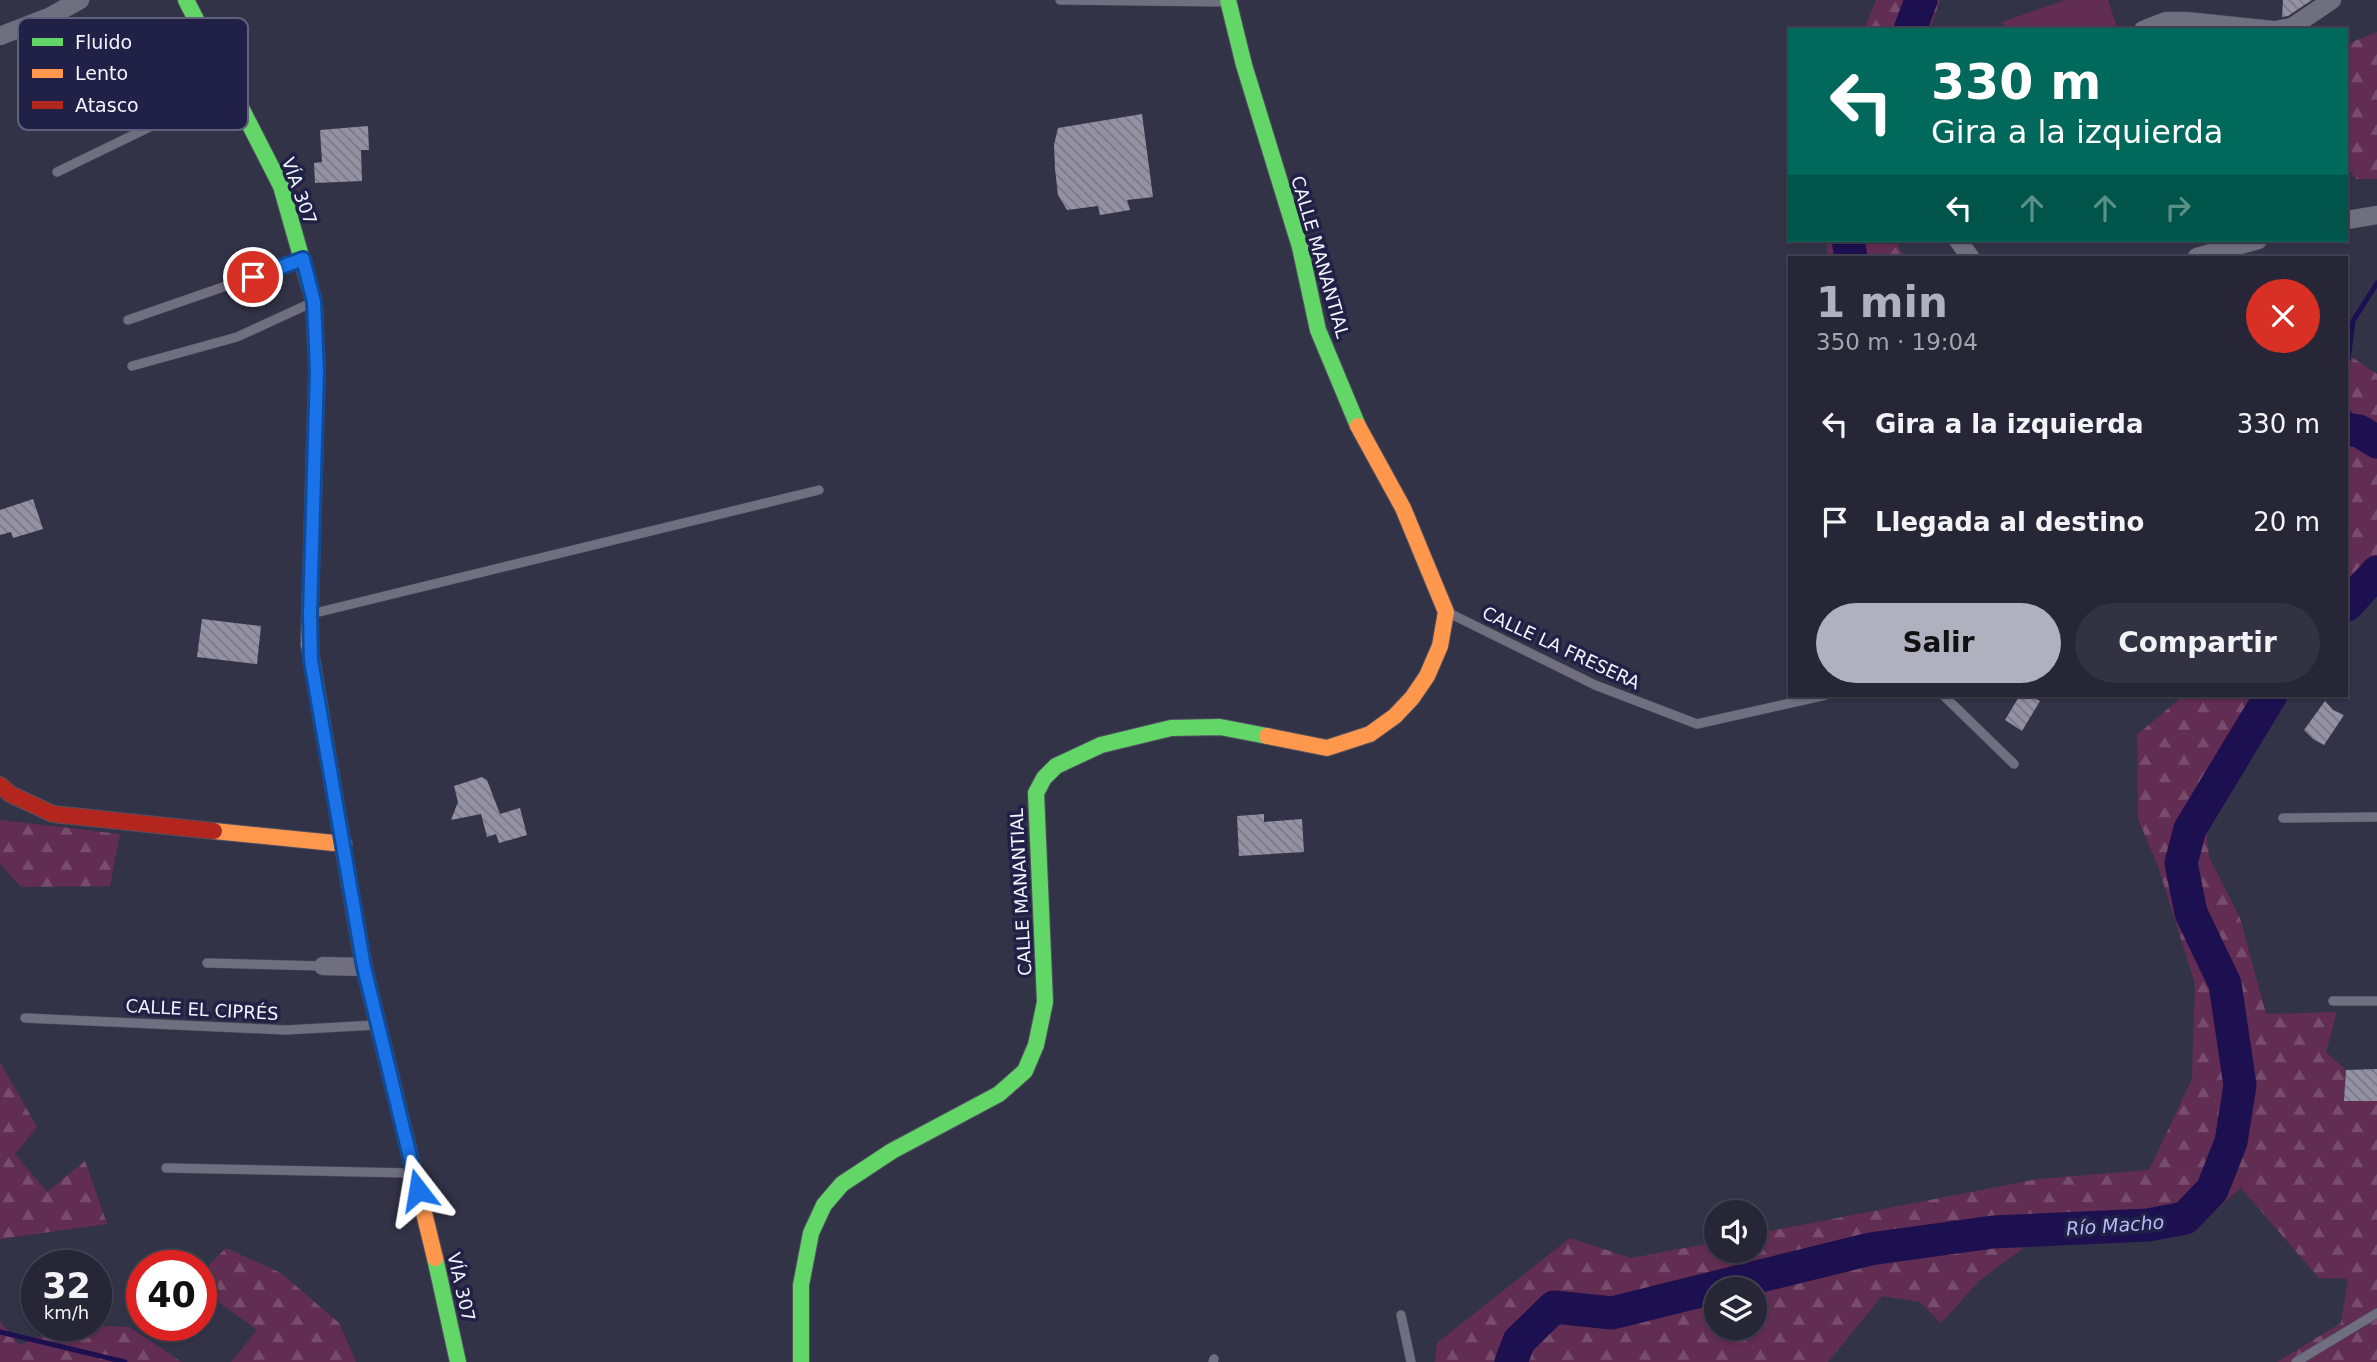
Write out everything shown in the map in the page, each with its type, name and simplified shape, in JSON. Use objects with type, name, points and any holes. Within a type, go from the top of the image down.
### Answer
[{"type":"street","points":[[46,18],[80,0]]},
{"type":"street","name":"VÍA 307","points":[[186,0],[196,18]]},
{"type":"street","points":[[2286,28],[2292,27],[2332,0]]},
{"type":"street","name":"CALLE MANANTIAL","points":[[801,1362],[801,1285],[811,1233],[824,1205],[842,1184],[892,1151],[999,1094],[1025,1071],[1036,1045],[1045,1002],[1036,793],[1044,778],[1056,766],[1101,744],[1171,728],[1220,727],[1327,748],[1370,734],[1395,716],[1412,698],[1427,676],[1440,646],[1446,612],[1403,508],[1353,418],[1318,330],[1300,247],[1244,65],[1228,1]]},
{"type":"street","points":[[2148,28],[2166,21],[2255,28]]},
{"type":"street","points":[[0,36],[18,29]]},
{"type":"street","name":"VÍA 307","points":[[248,119],[281,186],[314,302],[317,371],[309,644],[313,676],[364,967],[443,1286],[458,1362]]},
{"type":"street","points":[[2348,220],[2377,215]]},
{"type":"street","points":[[2201,256],[2251,242]]},
{"type":"street","points":[[0,785],[10,794],[53,814],[344,844]]},
{"type":"street","points":[[323,966],[364,967]]},
{"type":"lane","points":[[1060,0],[1228,1]]},
{"type":"lane","points":[[57,173],[144,130]]},
{"type":"lane","points":[[128,320],[303,259]]},
{"type":"lane","points":[[132,366],[237,337],[314,302]]},
{"type":"lane","points":[[310,614],[819,490]]},
{"type":"lane","name":"CALLE LA FRESERA","points":[[1446,612],[1595,685],[1698,724],[1817,697]]},
{"type":"lane","points":[[1945,697],[2014,764]]},
{"type":"lane","points":[[2283,818],[2377,817]]},
{"type":"lane","points":[[207,963],[323,966]]},
{"type":"lane","points":[[2333,1002],[2377,1001]]},
{"type":"lane","name":"CALLE EL CIPRÉS","points":[[25,1018],[286,1030],[377,1025]]},
{"type":"lane","points":[[166,1168],[413,1173]]},
{"type":"lane","points":[[2296,1362],[2377,1313]]},
{"type":"lane","points":[[1401,1315],[1411,1362]]},
{"type":"green space","points":[[1876,0],[1940,0],[1931,28],[1865,28]]},
{"type":"green space","points":[[2065,0],[2108,0],[2117,28],[2004,28],[2002,22]]},
{"type":"green space","points":[[2377,32],[2377,179],[2356,179],[2348,168],[2348,44]]},
{"type":"green space","points":[[1826,242],[1896,242],[1901,252],[1907,256],[1828,256]]},
{"type":"green space","points":[[2348,355],[2377,374],[2377,588],[2348,621]]},
{"type":"green space","points":[[2182,697],[2263,697],[2222,751],[2205,816],[2209,857],[2240,918],[2266,1014],[2337,1012],[2326,1052],[2346,1070],[2344,1100],[2377,1101],[2377,1362],[2277,1362],[2341,1323],[2348,1279],[2319,1278],[2241,1188],[2204,1220],[2118,1238],[2026,1246],[1979,1281],[1941,1323],[1920,1302],[1882,1296],[1828,1362],[1435,1362],[1437,1343],[1570,1238],[1631,1258],[1704,1244],[1704,1263],[1767,1263],[1767,1232],[2038,1179],[2149,1170],[2192,1079],[2195,984],[2158,866],[2138,819],[2137,735]]},
{"type":"green space","points":[[0,820],[120,834],[110,886],[21,887],[0,864]]},
{"type":"green space","points":[[0,1062],[37,1127],[15,1154],[47,1192],[85,1161],[107,1224],[0,1239]]},
{"type":"green space","points":[[226,1248],[281,1273],[339,1323],[356,1362],[231,1362],[257,1330],[217,1301],[217,1257]]},
{"type":"green space","points":[[0,1321],[19,1345],[30,1341],[112,1341],[112,1326],[126,1327],[126,1341],[150,1341],[182,1362],[0,1362]]},
{"type":"building","points":[[2283,0],[2312,0],[2282,17]]},
{"type":"building","points":[[1142,114],[1153,197],[1127,200],[1130,210],[1100,215],[1098,206],[1067,210],[1058,195],[1055,169],[1054,145],[1058,128]]},
{"type":"building","points":[[368,126],[369,150],[361,150],[362,181],[315,183],[314,163],[322,162],[320,130]]},
{"type":"building","points":[[33,499],[43,529],[13,538],[11,532],[0,535],[0,510]]},
{"type":"building","points":[[202,619],[261,626],[257,664],[197,657]]},
{"type":"building","points":[[2019,697],[2033,697],[2040,701],[2022,731],[2005,720]]},
{"type":"building","points":[[2325,701],[2333,710],[2344,715],[2324,745],[2304,730]]},
{"type":"building","points":[[482,777],[487,780],[500,814],[520,808],[527,835],[499,843],[496,834],[487,837],[481,814],[451,820],[458,802],[454,786]]},
{"type":"building","points":[[1264,814],[1264,822],[1302,819],[1304,852],[1239,856],[1237,816]]},
{"type":"building","points":[[2377,1069],[2377,1101],[2344,1101],[2346,1070]]},
{"type":"waterway","name":"Río Macho","points":[[1911,28],[1921,0]]},
{"type":"waterway","name":"Río Macho","points":[[1848,242],[1851,256]]},
{"type":"waterway","points":[[2348,360],[2353,321],[2377,283]]},
{"type":"waterway","points":[[2348,412],[2359,431]]},
{"type":"waterway","name":"Río Macho","points":[[2348,429],[2359,431],[2377,442]]},
{"type":"waterway","name":"Río Macho","points":[[2348,604],[2377,572]]},
{"type":"waterway","name":"Río Macho","points":[[1511,1362],[1519,1341],[1554,1307],[1612,1313],[1870,1249],[1993,1232],[2148,1225],[2185,1218],[2212,1190],[2231,1142],[2240,1085],[2225,984],[2191,913],[2181,863],[2190,829],[2270,697]]},
{"type":"waterway","points":[[0,1332],[125,1362]]},
{"type":"traffic: fast","points":[[186,0],[195,18]]},
{"type":"traffic: fast","points":[[1228,0],[1244,65],[1300,247],[1318,330],[1358,426]]},
{"type":"traffic: fast","points":[[248,121],[281,186],[314,302],[317,371],[309,644],[356,923]]},
{"type":"traffic: fast","points":[[801,1362],[801,1285],[811,1233],[824,1205],[842,1184],[892,1151],[999,1094],[1025,1071],[1036,1045],[1045,1002],[1036,793],[1044,778],[1056,766],[1101,745],[1171,728],[1220,727],[1267,736]]},
{"type":"traffic: fast","points":[[435,1258],[458,1362]]},
{"type":"traffic: slow","points":[[1267,736],[1327,748],[1370,734],[1395,716],[1412,698],[1427,676],[1440,646],[1446,612],[1403,508],[1358,426]]},
{"type":"traffic: slow","points":[[214,831],[344,844]]},
{"type":"traffic: slow","points":[[356,923],[364,967],[435,1258]]},
{"type":"traffic: jam","points":[[0,785],[10,794],[53,814],[214,831]]},
{"type":"route","points":[[253,277],[303,259],[314,302],[317,371],[309,644],[364,967],[418,1190]]}]
